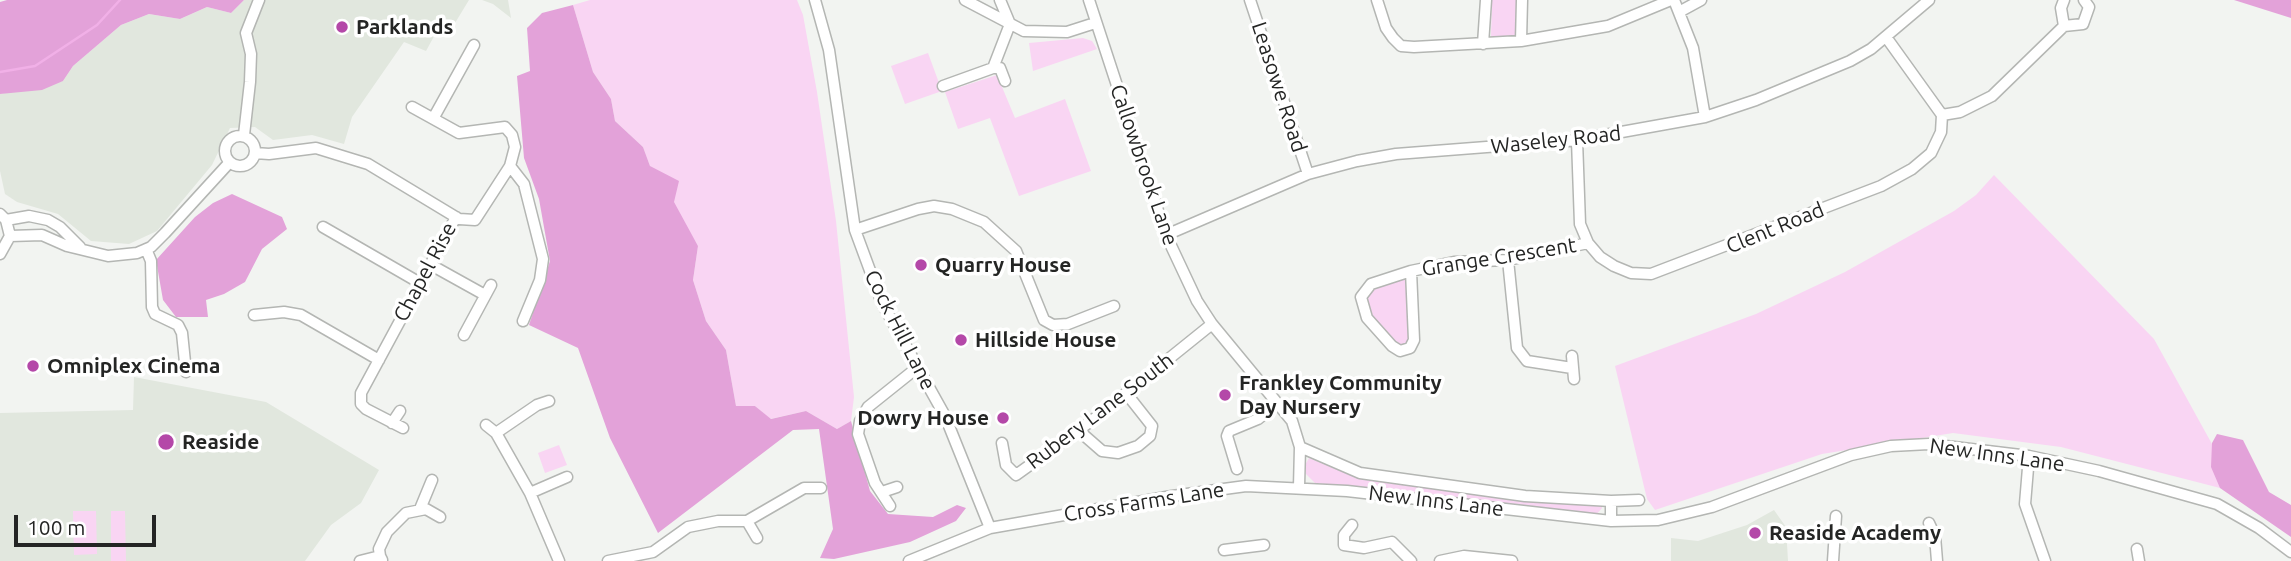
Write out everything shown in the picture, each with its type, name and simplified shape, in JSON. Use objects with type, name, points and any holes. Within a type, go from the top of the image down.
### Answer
[{"type":"street","points":[[244,135],[250,82],[250,54],[246,33],[259,0]]},
{"type":"street","name":"Cock Hill Lane","points":[[814,0],[829,50],[855,230],[882,303],[945,416],[990,528]]},
{"type":"street","points":[[965,0],[1024,31],[1047,34],[1067,32],[1095,23]]},
{"type":"street","points":[[993,68],[1010,24],[1000,0]]},
{"type":"street","name":"Callowbrook Lane","points":[[1089,0],[1166,236],[1197,301],[1212,324]]},
{"type":"street","name":"Leasowe Road","points":[[1250,0],[1308,174]]},
{"type":"street","points":[[1377,0],[1386,28],[1401,46],[1521,41],[1608,26],[1672,0],[1693,48],[1705,117]]},
{"type":"street","points":[[1483,44],[1486,0]]},
{"type":"street","points":[[1521,41],[1522,0]]},
{"type":"street","points":[[1679,12],[1701,0]]},
{"type":"street","name":"Waseley Road","points":[[1166,236],[1308,174],[1395,154],[1577,140],[1705,117],[1756,100],[1850,61],[1886,37],[1929,0]]},
{"type":"street","points":[[2064,0],[2064,26]]},
{"type":"street","points":[[1886,37],[1942,115],[1960,112],[1993,96],[2064,26],[2083,23],[2089,7],[2084,0]]},
{"type":"street","points":[[434,117],[474,45]]},
{"type":"street","points":[[943,86],[993,68],[1000,68],[1005,81]]},
{"type":"street","points":[[412,107],[459,133],[505,127],[512,135],[515,147],[510,166],[475,220],[456,217]]},
{"type":"street","name":"Clent Road","points":[[1588,243],[1600,257],[1631,273],[1651,274],[1706,255],[1881,186],[1912,169],[1931,153],[1941,132],[1942,115]]},
{"type":"street","points":[[229,163],[246,166],[255,153],[254,145],[244,135]]},
{"type":"street","points":[[229,163],[225,145],[235,136],[244,135]]},
{"type":"street","points":[[1577,140],[1580,224],[1588,243]]},
{"type":"street","name":"Chapel Rise","points":[[255,153],[269,154],[316,148],[368,164],[456,217],[361,393],[361,404],[403,428]]},
{"type":"street","points":[[10,236],[42,235],[121,256],[146,249],[165,233],[229,163]]},
{"type":"street","points":[[510,166],[524,184],[543,259],[540,281],[523,321]]},
{"type":"street","points":[[855,230],[918,209],[934,206],[952,209],[984,222],[1016,251],[1044,320],[1053,325],[1068,324],[1114,306]]},
{"type":"street","points":[[0,254],[10,236],[3,217],[29,216],[48,220],[60,227],[80,247]]},
{"type":"street","points":[[323,227],[420,283]]},
{"type":"street","name":"Grange Crescent","points":[[1411,271],[1414,340],[1410,348],[1401,351],[1392,346],[1367,318],[1361,297],[1371,284],[1411,271],[1454,262],[1508,260],[1588,243]]},
{"type":"street","points":[[146,249],[150,261],[152,307],[155,314],[177,325],[182,333],[186,372]]},
{"type":"street","points":[[1508,260],[1517,348],[1527,361],[1573,368]]},
{"type":"street","points":[[431,265],[488,290],[464,335]]},
{"type":"street","points":[[254,315],[284,312],[301,315],[379,360]]},
{"type":"street","points":[[1212,324],[1292,421],[1300,447],[1300,487]]},
{"type":"street","name":"Rubery Lane South","points":[[1002,443],[1006,465],[1016,475],[1078,430],[1212,324]]},
{"type":"street","points":[[890,506],[875,483],[858,434],[860,421],[868,407],[918,367]]},
{"type":"street","points":[[1078,430],[1102,452],[1118,453],[1138,446],[1150,436],[1152,426],[1126,393]]},
{"type":"street","points":[[531,394],[537,405]]},
{"type":"street","points":[[496,433],[537,405],[549,401]]},
{"type":"street","points":[[1237,469],[1227,436],[1229,431],[1258,418],[1278,402]]},
{"type":"street","points":[[392,423],[400,411]]},
{"type":"street","points":[[486,425],[496,433],[530,493],[559,561]]},
{"type":"street","name":"New Inns Lane","points":[[1300,487],[1611,521],[1658,520],[1712,507],[1851,455],[1891,446],[1941,445],[2029,456],[2099,471],[2217,504],[2259,528],[2291,552]]},
{"type":"street","name":"New Inns Lane","points":[[1300,447],[1360,473],[1504,494],[1611,501],[1639,500]]},
{"type":"street","points":[[2029,456],[2025,504],[2045,561]]},
{"type":"street","points":[[530,493],[567,477]]},
{"type":"street","points":[[420,509],[432,480]]},
{"type":"street","points":[[608,561],[653,552],[688,527],[718,521],[747,520],[802,483],[821,488]]},
{"type":"street","points":[[882,492],[897,486]]},
{"type":"street","name":"Cross Farms Lane","points":[[909,561],[990,528],[1211,490],[1246,486],[1300,487]]},
{"type":"street","points":[[1611,501],[1611,521]]},
{"type":"street","points":[[360,561],[381,558],[379,549],[387,531],[407,513],[420,509],[440,517]]},
{"type":"street","points":[[747,520],[757,538]]},
{"type":"street","points":[[1831,523],[1833,561]]},
{"type":"street","points":[[1929,523],[1935,536],[1937,561]]},
{"type":"street","points":[[1352,526],[1344,535],[1344,545],[1364,548],[1392,542],[1411,561]]},
{"type":"street","points":[[1224,550],[1264,545]]},
{"type":"street","points":[[1240,561],[1242,547]]},
{"type":"street","points":[[1440,561],[1464,556],[1512,561]]},
{"type":"shaded area","points":[[244,0],[469,0],[455,23],[444,18],[426,51],[404,42],[352,117],[344,144],[312,135],[273,140],[255,127],[230,128],[212,165],[157,231],[129,244],[91,241],[58,214],[17,202],[5,194],[0,171],[0,94],[63,81],[73,66],[121,25],[149,14],[180,19],[207,7],[231,13]]},
{"type":"shaded area","points":[[244,0],[231,13],[207,7],[180,19],[149,14],[121,25],[73,66],[63,81],[42,90],[0,94],[0,2]]},
{"type":"shaded area","points":[[482,0],[508,0],[511,18],[493,4]]},
{"type":"shaded area","points":[[590,0],[797,0],[803,15],[817,92],[836,221],[854,397],[851,421],[837,429],[806,411],[770,419],[755,406],[736,406],[726,350],[706,321],[693,280],[698,246],[650,166],[643,147],[615,121],[611,99],[593,72],[573,5]]},
{"type":"shaded area","points":[[1492,0],[1517,0],[1516,36],[1491,37]]},
{"type":"shaded area","points":[[2234,0],[2291,0],[2291,18]]},
{"type":"shaded area","points":[[573,5],[593,72],[611,99],[615,121],[643,147],[650,166],[679,181],[674,202],[698,246],[693,280],[706,321],[726,350],[736,406],[755,406],[771,419],[806,411],[837,429],[851,421],[870,491],[888,514],[933,517],[957,505],[966,508],[956,521],[910,542],[834,559],[820,558],[833,529],[819,429],[793,430],[658,533],[610,438],[578,348],[529,325],[550,261],[539,199],[524,158],[517,76],[530,71],[527,28],[542,13]]},
{"type":"shaded area","points":[[1083,38],[1092,41],[1097,49],[1033,71],[1029,43]]},
{"type":"shaded area","points":[[928,53],[942,91],[905,104],[891,66]]},
{"type":"shaded area","points":[[997,75],[1015,118],[1065,99],[1091,171],[1019,196],[990,118],[958,129],[945,92]]},
{"type":"shaded area","points":[[1994,175],[2154,339],[2228,473],[2220,488],[2061,447],[1953,433],[1822,454],[1655,510],[1647,499],[1615,366],[1756,314],[1845,272],[1954,211],[1976,195]]},
{"type":"shaded area","points":[[232,194],[282,217],[287,229],[262,249],[245,282],[206,300],[208,317],[176,317],[163,300],[156,260],[195,217],[213,203]]},
{"type":"shaded area","points":[[1404,278],[1408,287],[1411,340],[1408,346],[1397,346],[1370,317],[1364,301],[1370,290]]},
{"type":"shaded area","name":"Reaside","points":[[134,377],[266,402],[379,470],[361,503],[331,525],[305,561],[0,561],[0,413],[133,410]]},
{"type":"shaded area","points":[[2217,434],[2243,440],[2269,492],[2291,505],[2291,537],[2220,488],[2211,467],[2212,443]]},
{"type":"shaded area","points":[[559,445],[567,465],[545,473],[538,453]]},
{"type":"shaded area","points":[[1309,458],[1350,475],[1378,482],[1525,500],[1601,504],[1602,508],[1596,515],[1315,483],[1306,474],[1305,465]]},
{"type":"shaded area","name":"Reaside Academy","points":[[1774,510],[1786,527],[1788,561],[1671,561],[1671,538],[1698,541],[1747,525]]},
{"type":"shaded area","points":[[73,511],[96,511],[97,554],[74,555]]},
{"type":"shaded area","points":[[111,511],[125,511],[126,561],[111,561]]},
{"type":"waterway","points":[[0,72],[35,66],[97,25],[120,0]]},
{"type":"place","name":"Parklands","points":[[342,27]]},
{"type":"place","name":"Quarry House","points":[[921,265]]},
{"type":"place","name":"Hillside House","points":[[961,340]]},
{"type":"place","name":"Omniplex Cinema","points":[[33,366]]},
{"type":"place","name":"Frankley Community Day Nursery","points":[[1225,395]]},
{"type":"place","name":"Dowry House","points":[[1003,418]]},
{"type":"place","name":"Reaside","points":[[166,442]]},
{"type":"place","name":"Reaside Academy","points":[[1755,533]]}]
